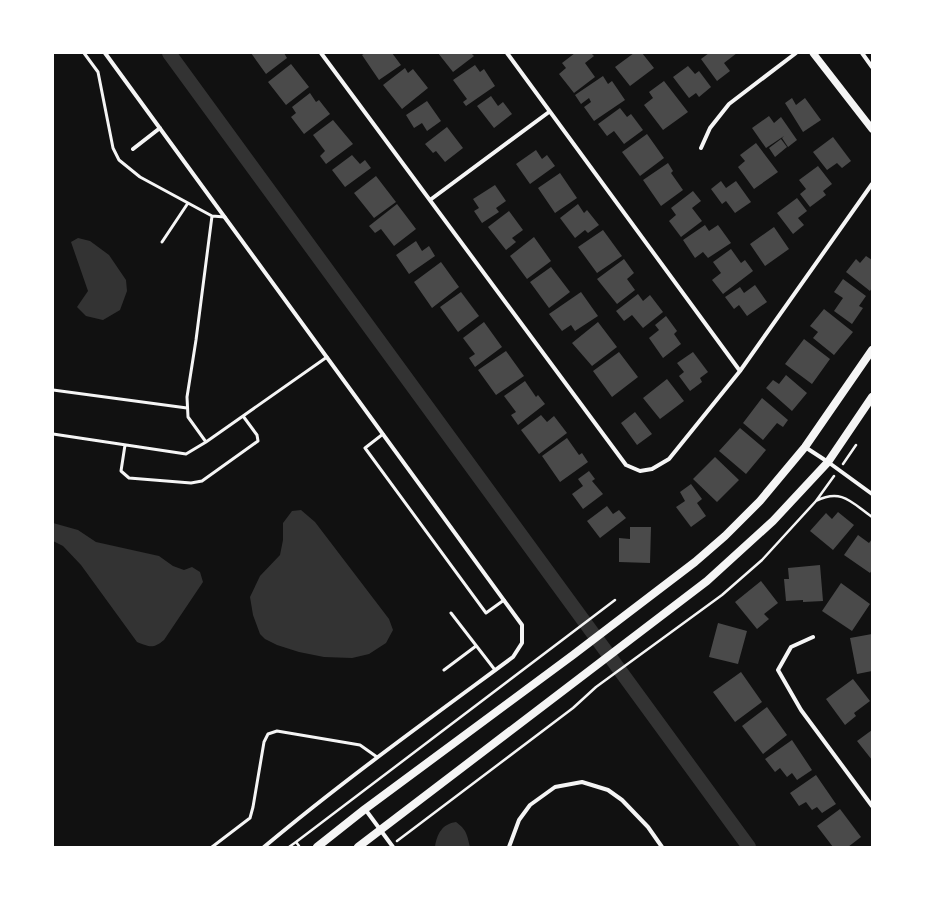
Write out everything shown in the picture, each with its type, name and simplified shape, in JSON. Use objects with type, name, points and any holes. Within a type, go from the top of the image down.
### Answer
[{"type":"main road","points":[[317,847],[365,809],[695,562],[725,536],[760,501],[805,447],[872,350]]},
{"type":"main road","points":[[358,847],[707,581],[739,553],[773,521],[828,462],[872,397]]},
{"type":"street","points":[[105,53],[522,625],[522,643],[513,657],[377,757],[264,847]]},
{"type":"street","points":[[321,53],[626,465],[640,471],[652,469],[669,460],[740,371],[872,184]]},
{"type":"street","points":[[506,53],[740,371]]},
{"type":"street","points":[[701,148],[710,128],[729,104],[796,53]]},
{"type":"street","points":[[813,53],[872,129]]},
{"type":"street","points":[[862,53],[872,67]]},
{"type":"street","points":[[430,200],[549,112]]},
{"type":"street","points":[[133,150],[160,128]]},
{"type":"street","points":[[805,447],[872,494]]},
{"type":"street","points":[[813,637],[792,647],[778,670],[801,710],[872,805]]},
{"type":"street","points":[[509,847],[519,820],[530,805],[555,787],[582,782],[608,790],[622,800],[648,827],[662,847]]},
{"type":"street","points":[[365,809],[392,846]]},
{"type":"lane","points":[[84,53],[98,72],[113,148],[119,160],[140,177],[212,216],[225,217]]},
{"type":"lane","points":[[162,242],[188,203]]},
{"type":"lane","points":[[206,442],[188,417],[187,397],[212,216]]},
{"type":"lane","points":[[53,434],[186,454],[206,442],[327,357]]},
{"type":"lane","points":[[53,390],[187,408]]},
{"type":"lane","points":[[125,445],[121,471],[129,478],[192,483],[202,481],[258,441],[257,435],[243,416]]},
{"type":"lane","points":[[383,434],[365,448],[486,613],[504,600]]},
{"type":"lane","points":[[451,613],[495,670]]},
{"type":"lane","points":[[444,670],[476,646]]},
{"type":"lane","points":[[212,847],[250,818],[264,742],[268,734],[277,731],[360,745],[377,757]]},
{"type":"path","points":[[392,846],[573,708],[596,688],[651,646],[722,594],[762,560],[816,501],[856,445]]},
{"type":"path","points":[[816,501],[824,497],[842,496],[872,517]]},
{"type":"path","points":[[289,847],[615,600]]},
{"type":"path","points":[[296,842],[299,846]]},
{"type":"shaded area","points":[[78,238],[90,241],[109,255],[126,280],[127,291],[120,310],[103,320],[86,316],[77,307],[88,291],[71,242]]},
{"type":"shaded area","points":[[301,510],[315,522],[389,619],[393,630],[386,643],[369,654],[352,658],[324,657],[299,652],[277,645],[265,639],[260,634],[253,615],[250,597],[260,576],[280,555],[283,540],[283,523],[292,511]]},
{"type":"shaded area","points":[[53,523],[78,530],[96,542],[159,556],[173,566],[184,570],[192,567],[200,572],[203,582],[164,640],[154,646],[137,642],[81,565],[63,546],[53,541]]},
{"type":"shaded area","points":[[456,822],[464,830],[470,847],[435,847],[441,830],[447,825]]},
{"type":"building","points":[[251,53],[284,53],[287,58],[266,74]]},
{"type":"building","points":[[365,53],[392,53],[401,65],[379,80],[362,55]]},
{"type":"building","points":[[438,53],[471,53],[474,56],[453,72]]},
{"type":"building","points":[[575,53],[591,53],[594,56],[585,63],[595,77],[574,93],[559,74],[566,68],[562,63]]},
{"type":"building","points":[[634,53],[642,53],[654,68],[630,86],[615,67]]},
{"type":"building","points":[[709,53],[737,53],[724,63],[730,71],[717,81],[701,59]]},
{"type":"building","points":[[291,64],[309,87],[286,105],[268,82]]},
{"type":"building","points":[[475,65],[480,72],[484,69],[495,86],[466,106],[463,102],[467,99],[453,80]]},
{"type":"building","points":[[688,66],[695,74],[699,71],[711,87],[699,97],[696,93],[689,98],[673,77]]},
{"type":"building","points":[[405,68],[408,73],[413,69],[428,88],[402,109],[383,85]]},
{"type":"building","points":[[603,76],[608,84],[612,81],[625,100],[594,121],[584,107],[591,102],[589,98],[581,104],[575,95]]},
{"type":"building","points":[[664,81],[688,112],[663,130],[644,105],[653,98],[649,92]]},
{"type":"building","points":[[310,93],[316,102],[319,100],[330,114],[304,134],[291,117],[296,113],[292,107]]},
{"type":"building","points":[[491,96],[498,106],[503,102],[512,114],[494,128],[477,106]]},
{"type":"building","points":[[792,98],[796,105],[805,98],[821,120],[803,132],[785,103]]},
{"type":"building","points":[[427,101],[441,121],[427,131],[422,123],[414,128],[406,115]]},
{"type":"building","points":[[620,108],[627,117],[631,114],[643,130],[624,144],[614,131],[607,136],[598,124]]},
{"type":"building","points":[[769,116],[774,123],[781,117],[797,140],[788,147],[782,138],[784,136],[766,148],[752,128]]},
{"type":"building","points":[[333,120],[353,144],[326,164],[320,156],[325,151],[313,135]]},
{"type":"building","points":[[447,127],[463,148],[445,162],[436,151],[433,153],[425,144]]},
{"type":"building","points":[[647,134],[664,158],[640,176],[622,152]]},
{"type":"building","points":[[833,137],[851,161],[842,168],[837,163],[827,170],[813,152]]},
{"type":"building","points":[[781,139],[787,147],[775,157],[769,148]]},
{"type":"building","points":[[756,143],[778,172],[754,189],[738,167],[745,161],[740,155]]},
{"type":"building","points":[[536,150],[542,159],[547,155],[555,166],[530,184],[516,164]]},
{"type":"building","points":[[352,155],[360,164],[365,160],[371,168],[345,187],[332,170]]},
{"type":"building","points":[[668,163],[673,171],[671,173],[683,190],[661,206],[643,180]]},
{"type":"building","points":[[818,166],[832,184],[823,191],[826,195],[810,207],[800,194],[806,189],[799,180]]},
{"type":"building","points":[[560,173],[577,198],[555,213],[538,188]]},
{"type":"building","points":[[376,176],[396,202],[374,218],[354,193]]},
{"type":"building","points":[[721,181],[726,188],[736,181],[751,202],[735,213],[726,201],[722,204],[711,189]]},
{"type":"building","points":[[495,185],[506,201],[496,208],[499,212],[482,223],[474,211],[479,208],[473,199]]},
{"type":"building","points":[[693,191],[701,201],[692,208],[702,221],[681,237],[669,221],[676,215],[671,208]]},
{"type":"building","points":[[797,198],[807,211],[798,218],[804,225],[793,234],[777,213]]},
{"type":"building","points":[[397,204],[416,229],[394,246],[381,229],[375,233],[369,226]]},
{"type":"building","points":[[578,204],[584,213],[587,210],[599,225],[588,233],[585,230],[575,238],[560,218]]},
{"type":"building","points":[[509,211],[523,230],[512,238],[516,242],[506,250],[488,227]]},
{"type":"building","points":[[705,225],[709,231],[718,225],[731,243],[708,258],[703,252],[695,258],[683,240]]},
{"type":"building","points":[[774,227],[789,249],[765,266],[750,244]]},
{"type":"building","points":[[603,230],[622,256],[597,273],[578,247]]},
{"type":"building","points":[[534,237],[551,261],[527,279],[510,256]]},
{"type":"building","points":[[416,241],[422,251],[429,246],[435,256],[409,274],[396,255]]},
{"type":"building","points":[[731,249],[741,263],[745,260],[753,271],[723,294],[712,280],[721,273],[713,262]]},
{"type":"building","points":[[866,256],[872,260],[872,288],[870,291],[846,272],[856,259],[860,263]]},
{"type":"building","points":[[624,259],[634,273],[627,279],[635,290],[617,304],[597,279]]},
{"type":"building","points":[[441,262],[459,287],[432,308],[414,282]]},
{"type":"building","points":[[551,267],[570,292],[549,308],[530,282]]},
{"type":"building","points":[[843,279],[866,296],[859,306],[863,308],[852,324],[834,311],[843,298],[834,292]]},
{"type":"building","points":[[755,285],[767,302],[747,316],[739,305],[734,309],[725,297],[740,287],[744,293]]},
{"type":"building","points":[[461,292],[479,316],[458,332],[440,307]]},
{"type":"building","points":[[581,292],[598,316],[575,331],[571,325],[562,331],[549,314]]},
{"type":"building","points":[[638,294],[643,301],[650,295],[663,312],[643,328],[632,315],[624,321],[616,311]]},
{"type":"building","points":[[824,309],[853,332],[834,355],[813,338],[818,332],[810,326]]},
{"type":"building","points":[[666,316],[677,331],[674,334],[681,344],[663,358],[649,338],[659,330],[655,325]]},
{"type":"building","points":[[484,322],[502,347],[475,367],[469,358],[475,354],[463,338]]},
{"type":"building","points":[[598,322],[617,347],[592,366],[572,343]]},
{"type":"building","points":[[804,339],[830,359],[812,384],[785,364]]},
{"type":"building","points":[[506,351],[524,376],[496,395],[478,370]]},
{"type":"building","points":[[619,352],[638,377],[612,397],[593,371]]},
{"type":"building","points":[[693,352],[708,372],[700,378],[702,382],[690,391],[679,376],[684,372],[677,363]]},
{"type":"building","points":[[786,375],[807,393],[792,411],[766,388],[773,380],[779,384]]},
{"type":"building","points":[[667,379],[684,401],[660,419],[643,398]]},
{"type":"building","points":[[525,381],[536,397],[538,395],[545,404],[518,425],[511,415],[516,412],[504,396]]},
{"type":"building","points":[[762,398],[788,420],[783,427],[777,423],[763,440],[743,423]]},
{"type":"building","points":[[635,412],[652,434],[637,445],[621,423]]},
{"type":"building","points":[[541,415],[547,422],[554,416],[567,433],[539,454],[521,430]]},
{"type":"building","points":[[740,428],[766,450],[746,474],[719,451]]},
{"type":"building","points":[[567,438],[579,455],[582,453],[588,462],[560,482],[542,456]]},
{"type":"building","points":[[715,457],[739,480],[717,502],[693,479]]},
{"type":"building","points":[[589,471],[595,479],[592,481],[603,494],[583,509],[572,494],[583,486],[578,479]]},
{"type":"building","points":[[691,484],[702,499],[697,503],[706,516],[691,527],[676,507],[685,501],[680,492]]},
{"type":"building","points":[[607,506],[613,514],[619,510],[626,518],[600,538],[587,521]]},
{"type":"building","points":[[838,512],[854,525],[833,550],[810,531],[826,513],[832,519]]},
{"type":"building","points":[[630,527],[651,527],[650,563],[619,562],[619,538],[630,539]]},
{"type":"building","points":[[858,535],[869,543],[872,539],[872,570],[870,573],[844,555]]},
{"type":"building","points":[[820,565],[823,601],[786,601],[784,579],[789,579],[788,568]]},
{"type":"building","points":[[761,581],[778,603],[764,614],[769,619],[757,629],[735,602]]},
{"type":"building","points":[[841,583],[870,604],[852,631],[822,611]]},
{"type":"building","points":[[718,623],[747,631],[738,664],[709,657]]},
{"type":"building","points":[[872,634],[872,671],[857,674],[850,638]]},
{"type":"building","points":[[741,672],[762,702],[735,722],[713,692]]},
{"type":"building","points":[[853,679],[870,701],[854,713],[856,716],[845,725],[826,699]]},
{"type":"building","points":[[767,707],[787,735],[763,754],[742,726]]},
{"type":"building","points":[[872,730],[872,760],[857,741]]},
{"type":"building","points":[[792,740],[812,770],[797,780],[792,773],[787,777],[780,768],[775,772],[765,759]]},
{"type":"building","points":[[816,775],[836,804],[822,813],[817,807],[812,810],[806,802],[799,806],[790,793]]},
{"type":"building","points":[[840,809],[861,837],[848,847],[833,847],[817,826]]},
{"type":"waterway","points":[[169,53],[749,847]]}]
